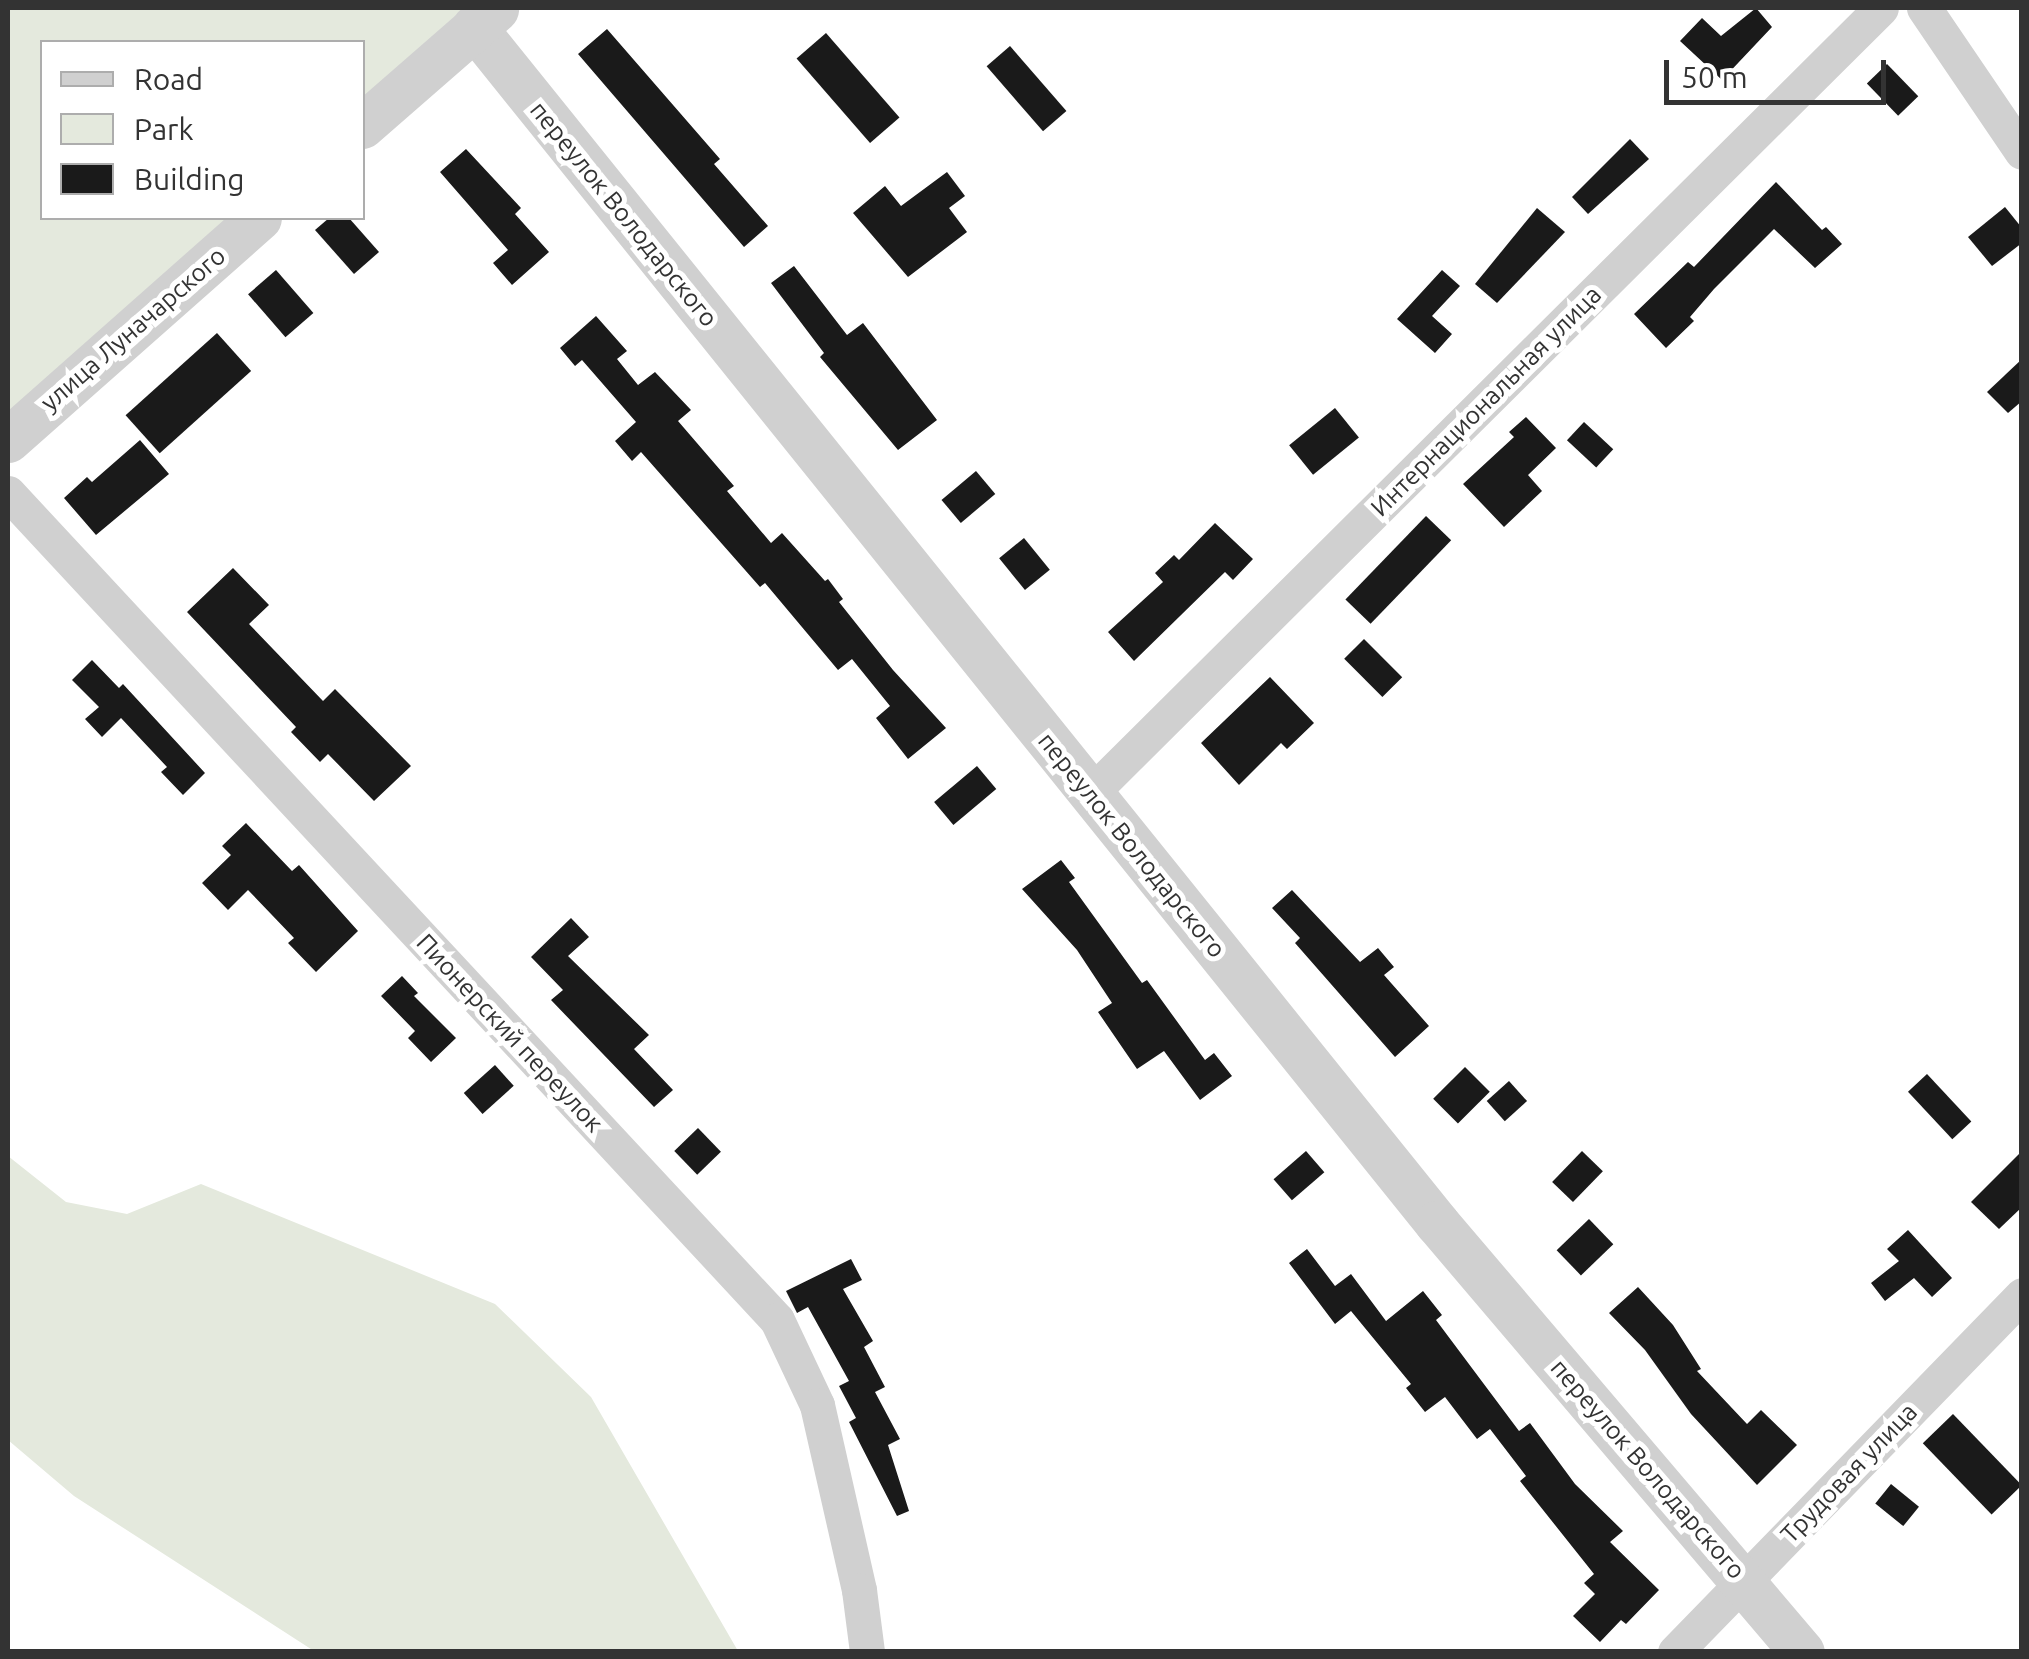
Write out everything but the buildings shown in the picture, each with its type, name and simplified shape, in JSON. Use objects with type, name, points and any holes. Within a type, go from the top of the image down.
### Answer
[{"type":"street","name":"Интернациональная улица","points":[[1090,794],[1881,8]]},
{"type":"street","points":[[1924,8],[2022,152]]},
{"type":"street","name":"переулок Володарского","points":[[486,17],[1090,794],[1437,1223],[1802,1652]]},
{"type":"street","points":[[365,123],[486,17]]},
{"type":"street","name":"улица Луначарского","points":[[8,440],[257,220]]},
{"type":"street","name":"Пионерский переулок","points":[[8,493],[777,1320],[816,1405],[859,1590],[867,1652]]},
{"type":"street","name":"Трудовая улица","points":[[1675,1652],[2022,1295]]},
{"type":"green space","points":[[8,8],[472,8],[365,103],[365,40],[40,40],[40,220],[234,220],[8,420]]},
{"type":"green space","points":[[8,1156],[66,1202],[127,1214],[201,1184],[495,1304],[591,1397],[738,1651],[314,1651],[74,1496],[8,1440]]}]
